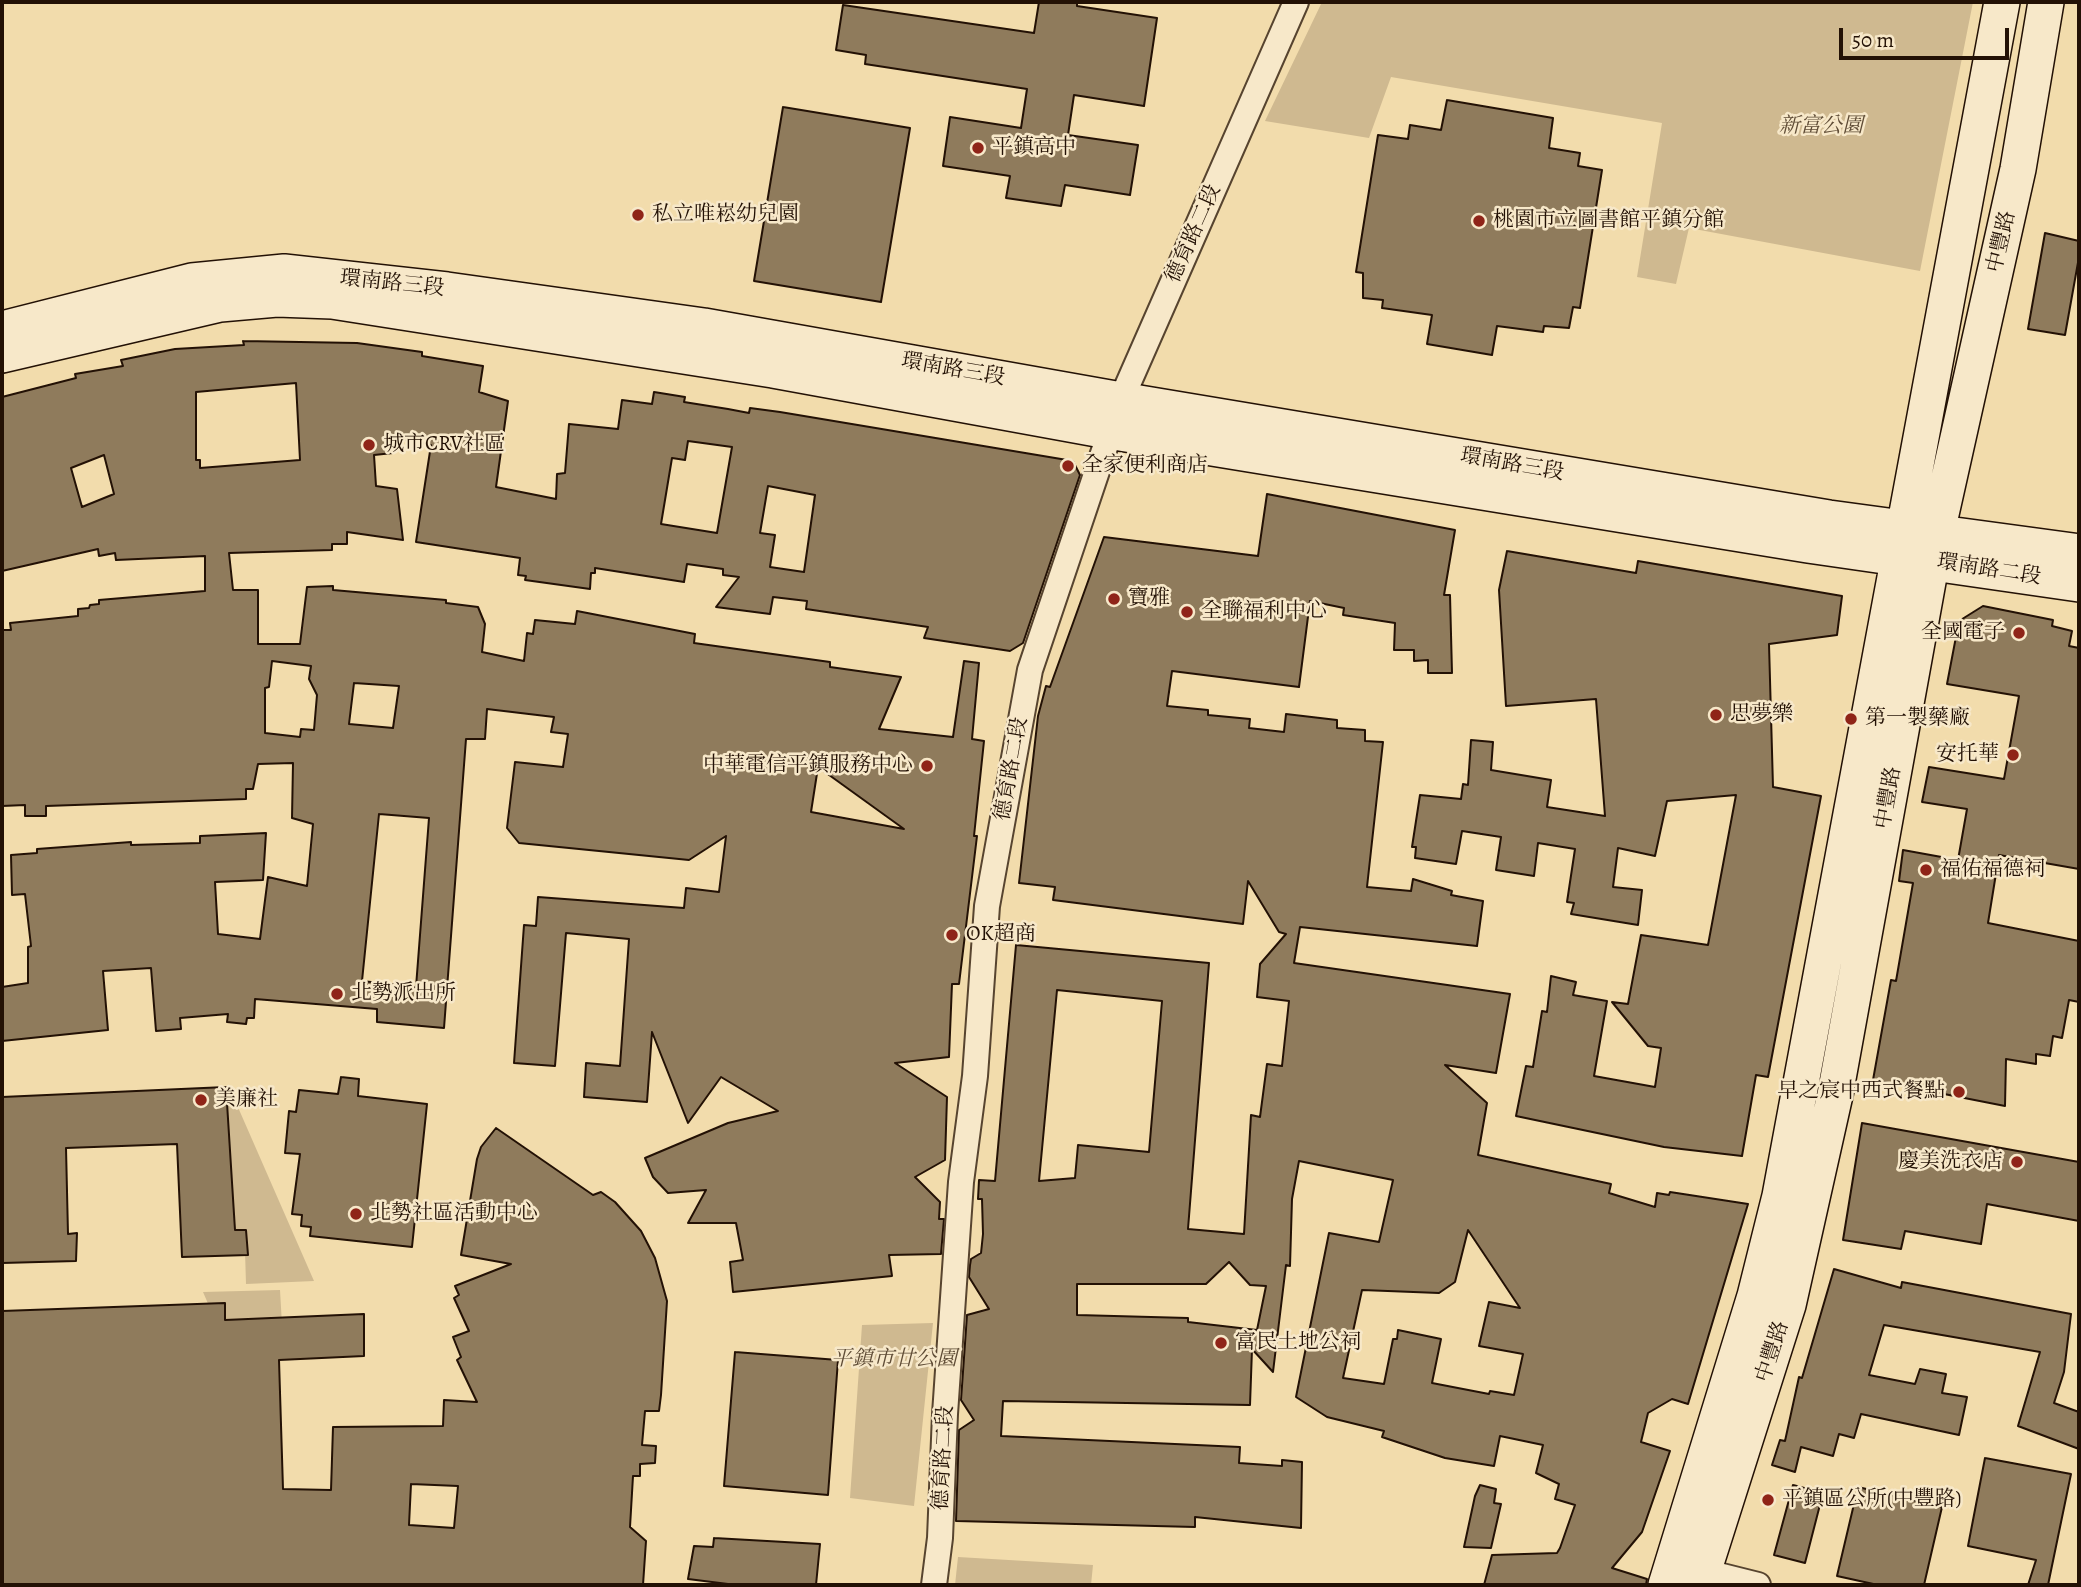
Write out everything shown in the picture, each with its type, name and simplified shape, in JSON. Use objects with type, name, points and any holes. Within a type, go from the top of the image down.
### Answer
[{"type":"main road","name":"中豐路","points":[[1918,544],[1988,70],[2002,2]]},
{"type":"main road","name":"中豐路","points":[[1685,1576],[1780,1196],[1918,544],[2018,169],[2046,2]]},
{"type":"main road","points":[[1988,70],[2032,78]]},
{"type":"main road","name":"環南路三段","points":[[2,329],[192,281],[284,272],[447,289],[705,326],[1115,416]]},
{"type":"main road","name":"環南路三段","points":[[2,355],[220,304],[277,299],[332,301],[759,368],[1115,416],[1829,519],[1918,544]]},
{"type":"main road","name":"環南路二段","points":[[1918,544],[2079,552]]},
{"type":"main road","name":"環南路二段","points":[[1918,544],[2079,584]]},
{"type":"street","name":"德育路二段","points":[[934,1585],[961,1182],[975,1076],[987,906],[1030,670],[1115,416],[1296,2]]},
{"type":"street","points":[[1685,1576],[1758,1585]]},
{"type":"green space","name":"新富公園","points":[[1322,2],[1973,2],[1920,271],[1689,228],[1676,284],[1637,277],[1662,123],[1391,77],[1369,138],[1265,121]]},
{"type":"green space","points":[[230,1089],[314,1281],[246,1284],[245,1251],[228,1252],[222,1104]]},
{"type":"green space","points":[[280,1290],[282,1325],[219,1329],[203,1292]]},
{"type":"green space","name":"平鎮市廿公園","points":[[933,1323],[914,1506],[850,1498],[862,1325]]},
{"type":"green space","points":[[958,1557],[1093,1565],[1091,1585],[955,1585]]},
{"type":"building","points":[[1039,2],[1077,2],[1077,6],[1157,18],[1144,106],[1074,95],[1068,135],[1138,145],[1130,195],[1065,185],[1061,206],[1006,198],[1010,176],[943,166],[950,117],[1021,128],[1027,89],[865,64],[866,55],[836,50],[843,5],[1034,33]]},
{"type":"building","name":"桃園市立圖書館平鎮分館","points":[[1447,100],[1553,118],[1549,148],[1580,153],[1578,166],[1602,170],[1580,308],[1573,307],[1569,328],[1544,326],[1543,332],[1497,326],[1492,355],[1427,344],[1432,315],[1382,308],[1383,300],[1363,298],[1363,273],[1356,272],[1378,135],[1408,139],[1410,125],[1441,130]]},
{"type":"building","points":[[783,107],[910,128],[881,302],[754,281]]},
{"type":"building","points":[[2045,233],[2079,241],[2079,257],[2065,335],[2028,329]]},
{"type":"building","points":[[243,341],[357,343],[422,352],[422,356],[483,366],[479,392],[508,401],[496,487],[556,499],[557,474],[565,473],[569,424],[618,429],[622,400],[652,404],[654,392],[685,397],[684,402],[749,413],[750,408],[780,412],[1073,461],[1080,475],[1023,643],[1010,651],[924,638],[928,627],[806,609],[807,601],[773,597],[770,614],[716,607],[739,577],[723,575],[723,569],[687,564],[684,582],[595,568],[595,573],[591,573],[590,589],[525,580],[526,576],[518,575],[520,558],[416,542],[431,445],[392,437],[393,453],[374,455],[376,486],[397,489],[403,540],[347,532],[347,544],[332,544],[332,550],[229,553],[233,590],[258,590],[258,644],[300,644],[307,587],[333,586],[333,590],[446,600],[446,603],[478,607],[485,624],[482,652],[524,661],[527,633],[533,634],[535,620],[575,624],[577,611],[695,634],[694,643],[830,662],[830,667],[901,677],[879,729],[953,737],[964,661],[979,663],[972,739],[984,741],[974,836],[977,836],[959,984],[952,984],[949,1057],[895,1063],[947,1097],[945,1160],[915,1177],[940,1202],[939,1219],[944,1219],[941,1254],[889,1255],[892,1276],[733,1292],[730,1262],[743,1260],[736,1223],[688,1223],[706,1190],[668,1193],[653,1177],[645,1158],[728,1123],[778,1111],[721,1077],[688,1123],[652,1032],[647,1102],[584,1097],[586,1063],[620,1066],[629,939],[566,933],[555,1066],[514,1063],[524,925],[536,926],[538,897],[684,908],[686,888],[719,892],[726,836],[689,860],[519,843],[507,828],[515,762],[563,767],[568,734],[551,732],[554,717],[487,709],[485,739],[466,739],[444,1028],[377,1022],[377,1009],[255,999],[254,1018],[247,1018],[246,1024],[227,1022],[228,1014],[180,1018],[181,1029],[156,1031],[151,968],[103,971],[108,1030],[2,1041],[2,987],[28,983],[28,947],[31,946],[25,894],[12,895],[11,855],[37,853],[37,849],[131,842],[131,845],[200,843],[200,836],[266,833],[263,880],[215,882],[218,934],[260,939],[268,877],[307,886],[313,824],[292,818],[293,763],[258,764],[253,789],[246,789],[246,799],[46,806],[46,816],[25,816],[25,805],[2,806],[2,630],[11,630],[10,623],[78,616],[78,609],[99,604],[99,600],[205,591],[205,556],[116,560],[115,553],[99,556],[98,549],[2,571],[2,397],[76,378],[75,374],[123,366],[121,360],[175,349],[244,345]],"holes":[[[296,383],[300,460],[200,468],[200,460],[196,460],[196,392]],[[688,441],[732,447],[717,533],[661,524],[672,458],[685,460]],[[104,455],[114,494],[82,507],[71,468]],[[768,486],[815,495],[804,572],[770,567],[775,535],[760,533]],[[272,661],[311,666],[309,679],[317,695],[314,730],[301,729],[300,737],[265,733],[265,688],[269,687]],[[354,683],[399,686],[393,728],[349,724]],[[818,767],[904,829],[811,812]],[[379,814],[429,818],[416,987],[362,981]]]},
{"type":"building","points":[[1267,494],[1455,530],[1444,595],[1450,595],[1452,673],[1428,673],[1428,660],[1414,661],[1414,650],[1394,650],[1395,623],[1343,615],[1344,608],[1310,601],[1299,687],[1172,671],[1167,706],[1208,710],[1208,715],[1250,719],[1249,728],[1284,732],[1286,714],[1337,720],[1337,728],[1365,730],[1365,741],[1383,742],[1367,887],[1411,891],[1413,879],[1452,891],[1451,895],[1483,901],[1477,946],[1300,927],[1294,963],[1510,994],[1496,1073],[1445,1065],[1487,1103],[1478,1155],[1611,1184],[1609,1193],[1655,1207],[1657,1193],[1669,1195],[1670,1192],[1748,1204],[1688,1404],[1672,1399],[1648,1413],[1641,1442],[1670,1451],[1642,1532],[1612,1568],[1647,1579],[1646,1585],[1484,1585],[1492,1555],[1557,1553],[1560,1548],[1575,1505],[1555,1499],[1559,1484],[1536,1473],[1543,1445],[1500,1436],[1494,1466],[1445,1458],[1382,1437],[1384,1431],[1327,1417],[1296,1397],[1329,1233],[1379,1242],[1393,1180],[1299,1161],[1292,1199],[1290,1266],[1286,1265],[1273,1372],[1252,1349],[1250,1405],[1003,1401],[1001,1436],[1240,1447],[1239,1463],[1282,1466],[1282,1460],[1302,1462],[1301,1528],[1195,1517],[1195,1527],[956,1521],[959,1430],[974,1420],[961,1400],[967,1315],[989,1309],[969,1277],[970,1265],[971,1259],[981,1253],[983,1234],[982,1199],[978,1199],[979,1180],[995,1181],[1016,945],[1209,963],[1188,1229],[1244,1234],[1251,1115],[1260,1117],[1267,1064],[1282,1066],[1289,1001],[1257,997],[1260,964],[1286,934],[1279,932],[1248,881],[1243,924],[1053,900],[1055,887],[1019,883],[1038,716],[1046,686],[1050,687],[1104,537],[1258,556]],"holes":[[[1057,990],[1162,1001],[1149,1152],[1078,1145],[1075,1178],[1039,1181]],[[1468,1230],[1520,1308],[1489,1302],[1479,1346],[1523,1354],[1514,1395],[1490,1391],[1489,1394],[1432,1383],[1441,1339],[1398,1330],[1397,1339],[1393,1339],[1384,1384],[1343,1378],[1362,1290],[1439,1293],[1455,1282]],[[1229,1262],[1250,1285],[1266,1286],[1257,1330],[1188,1322],[1188,1318],[1077,1315],[1077,1284],[1206,1284]]]},
{"type":"building","points":[[1507,551],[1636,573],[1638,561],[1842,596],[1837,635],[1769,644],[1773,787],[1821,796],[1768,1077],[1756,1075],[1742,1156],[1664,1147],[1516,1116],[1526,1066],[1533,1067],[1542,1011],[1547,1012],[1551,976],[1576,982],[1573,995],[1607,1001],[1594,1076],[1655,1087],[1661,1048],[1648,1046],[1612,1002],[1628,1004],[1641,935],[1708,945],[1736,795],[1667,801],[1655,856],[1618,848],[1613,887],[1642,890],[1638,925],[1571,914],[1574,903],[1567,902],[1575,849],[1538,843],[1534,876],[1496,870],[1501,837],[1462,831],[1456,864],[1415,858],[1416,847],[1412,847],[1420,795],[1461,799],[1463,784],[1468,785],[1471,740],[1493,742],[1491,770],[1551,780],[1547,807],[1605,816],[1596,699],[1506,706],[1499,590]]},
{"type":"building","points":[[1983,606],[2053,620],[2052,626],[2072,631],[2069,646],[2079,648],[2079,869],[1999,855],[1988,923],[2079,941],[2079,1002],[2069,1000],[2062,1038],[2053,1036],[2050,1056],[2036,1054],[2036,1064],[2006,1059],[2005,1106],[1873,1080],[1891,980],[1896,981],[1913,883],[1899,881],[1903,850],[1958,860],[1967,809],[1922,802],[1929,767],[2004,779],[2019,696],[1947,684],[1959,621]]},
{"type":"building","points":[[341,1077],[359,1079],[358,1096],[427,1104],[412,1247],[310,1236],[311,1227],[301,1226],[302,1215],[292,1214],[300,1154],[285,1153],[289,1111],[296,1112],[299,1090],[338,1094]]},
{"type":"building","points":[[226,1087],[235,1230],[246,1230],[248,1255],[182,1257],[177,1144],[66,1148],[68,1234],[77,1233],[76,1261],[2,1263],[2,1097]]},
{"type":"building","points":[[1862,1123],[2079,1162],[2079,1221],[1987,1204],[1981,1244],[1905,1231],[1901,1249],[1843,1240]]},
{"type":"building","points":[[496,1128],[593,1195],[601,1192],[615,1202],[641,1231],[655,1258],[667,1301],[661,1395],[659,1411],[645,1411],[642,1445],[656,1446],[655,1463],[640,1464],[640,1476],[633,1476],[630,1527],[646,1541],[643,1585],[2,1585],[2,1311],[225,1303],[225,1320],[364,1314],[364,1356],[279,1360],[283,1489],[331,1490],[333,1427],[443,1426],[444,1400],[477,1402],[457,1360],[461,1357],[453,1337],[469,1331],[454,1298],[459,1295],[455,1286],[511,1264],[461,1255],[481,1147]],"holes":[[[411,1484],[458,1486],[454,1528],[409,1525]]]},
{"type":"building","points":[[1834,1269],[1901,1288],[1902,1282],[2071,1314],[2064,1372],[2054,1403],[2079,1412],[2079,1449],[2018,1426],[2040,1352],[1884,1325],[1869,1375],[1915,1384],[1920,1369],[1946,1374],[1942,1393],[1967,1397],[1959,1435],[1861,1414],[1854,1438],[1839,1434],[1833,1456],[1801,1447],[1795,1472],[1772,1465],[1780,1440],[1785,1441],[1799,1377],[1802,1378]]},
{"type":"building","points":[[735,1352],[838,1360],[828,1495],[724,1486]]},
{"type":"building","points":[[1985,1458],[2071,1474],[2048,1585],[2028,1585],[2036,1560],[1968,1546]]},
{"type":"building","points":[[1480,1485],[1496,1489],[1494,1503],[1501,1504],[1491,1548],[1464,1547],[1475,1496]]},
{"type":"building","points":[[1793,1485],[1823,1493],[1805,1563],[1774,1555]]},
{"type":"building","points":[[1858,1487],[1942,1507],[1924,1585],[1878,1585],[1837,1576]]},
{"type":"building","points":[[714,1538],[820,1544],[816,1585],[736,1585],[688,1579],[694,1546],[713,1547]]},
{"type":"place","name":"平鎮高中","points":[[978,148]]},
{"type":"place","name":"私立唯崧幼兒園","points":[[638,215]]},
{"type":"place","name":"桃園市立圖書館平鎮分館","points":[[1479,221]]},
{"type":"place","name":"城市CRV社區","points":[[369,445]]},
{"type":"place","name":"全家便利商店","points":[[1068,466]]},
{"type":"place","name":"寶雅","points":[[1114,599]]},
{"type":"place","name":"全聯福利中心","points":[[1187,612]]},
{"type":"place","name":"全國電子","points":[[2019,633]]},
{"type":"place","name":"思夢樂","points":[[1716,715]]},
{"type":"place","name":"第一製藥廠","points":[[1851,719]]},
{"type":"place","name":"安托華","points":[[2013,755]]},
{"type":"place","name":"中華電信平鎮服務中心","points":[[927,766]]},
{"type":"place","name":"福佑福德祠","points":[[1926,870]]},
{"type":"place","name":"OK超商","points":[[952,935]]},
{"type":"place","name":"北勢派出所","points":[[337,994]]},
{"type":"place","name":"早之宸中西式餐點","points":[[1959,1092]]},
{"type":"place","name":"美廉社","points":[[201,1100]]},
{"type":"place","name":"慶美洗衣店","points":[[2017,1162]]},
{"type":"place","name":"北勢社區活動中心","points":[[356,1214]]},
{"type":"place","name":"富民土地公祠","points":[[1221,1343]]},
{"type":"place","name":"平鎮區公所(中豐路)","points":[[1768,1500]]}]
